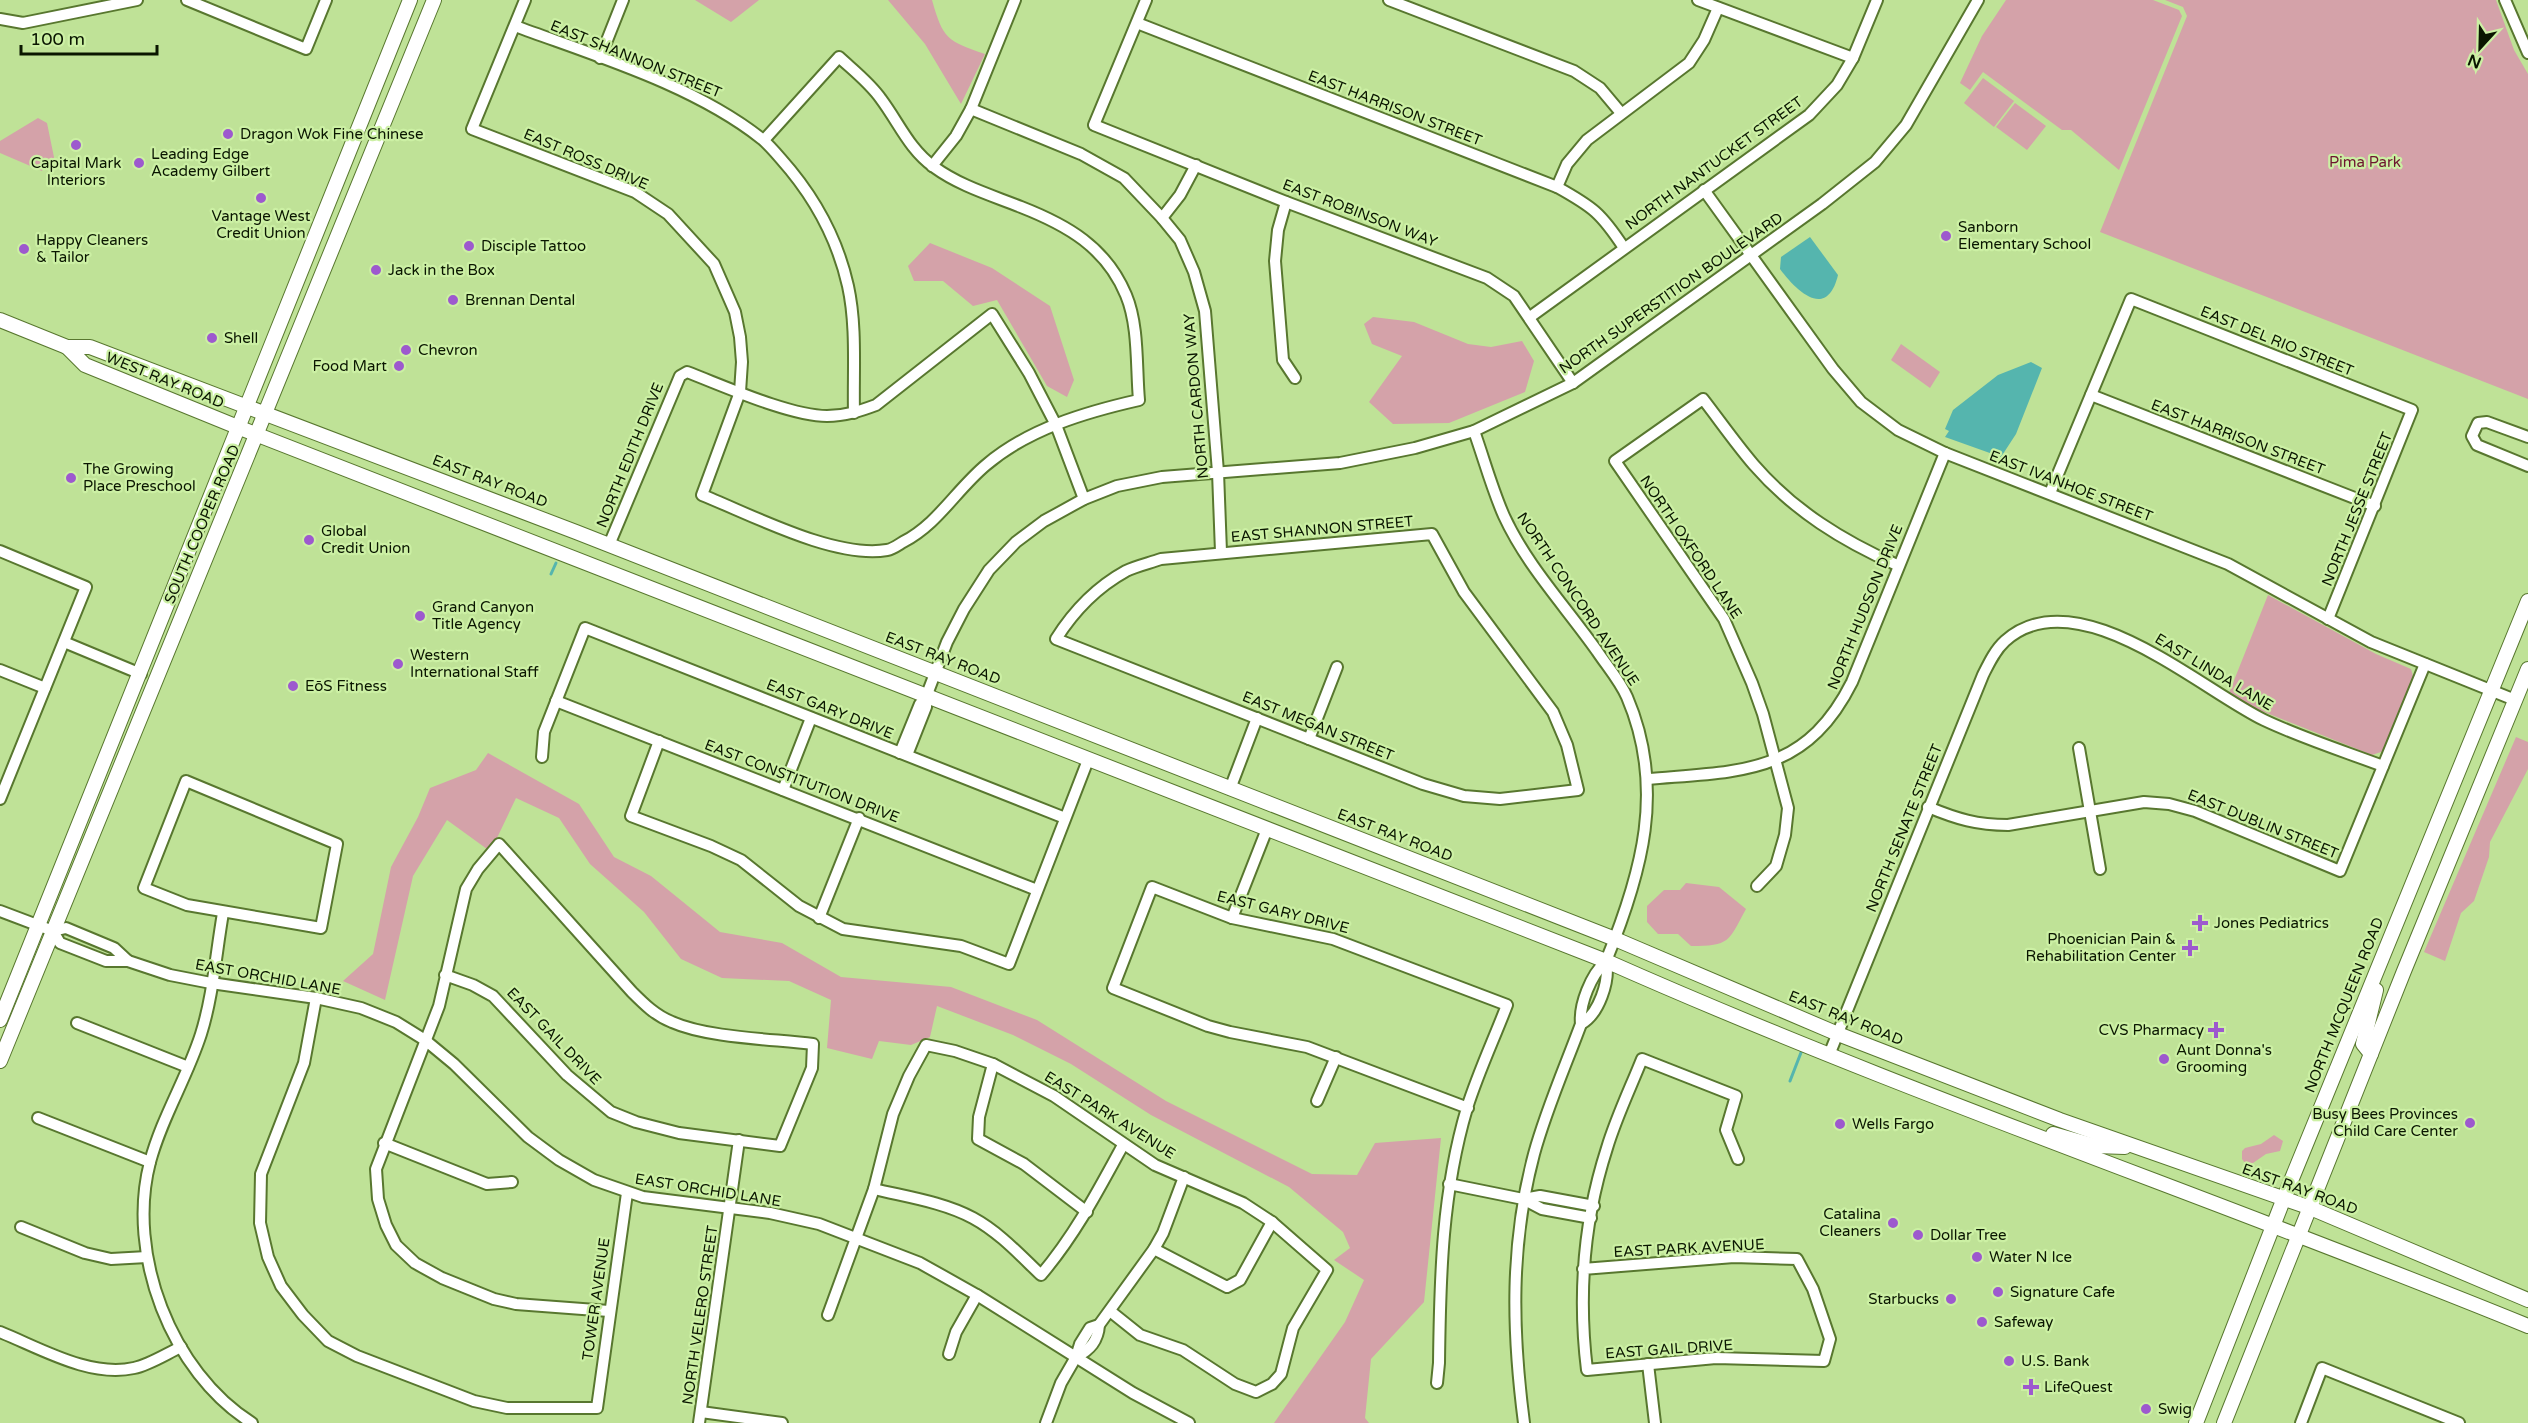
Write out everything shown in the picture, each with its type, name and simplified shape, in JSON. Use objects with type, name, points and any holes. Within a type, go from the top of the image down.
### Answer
[{"type":"main road","name":"SOUTH COOPER ROAD","points":[[0,1061],[46,929],[141,674],[410,0]]},
{"type":"main road","name":"SOUTH COOPER ROAD","points":[[0,1020],[46,929],[156,680],[434,0]]},
{"type":"main road","points":[[345,162],[364,170]]},
{"type":"main road","name":"WEST RAY ROAD","points":[[0,320],[67,347],[85,364],[256,435]]},
{"type":"main road","name":"WEST RAY ROAD","points":[[67,347],[90,347],[247,408]]},
{"type":"main road","name":"EAST RAY ROAD","points":[[247,408],[609,545],[1615,939],[1838,1034],[2138,1148],[2308,1207],[2528,1300]]},
{"type":"main road","points":[[256,435],[1606,961],[1717,1010],[2029,1134],[2298,1234],[2528,1326]]},
{"type":"main road","points":[[501,531],[511,508]]},
{"type":"main road","name":"NORTH MCQUEEN ROAD","points":[[2196,1423],[2284,1198],[2528,601]]},
{"type":"main road","points":[[2224,1423],[2308,1207],[2528,669]]},
{"type":"main road","points":[[141,674],[156,680]]},
{"type":"main road","points":[[2371,1054],[2363,1044],[2377,988],[2380,961]]},
{"type":"main road","points":[[2029,1134],[2033,1131],[2040,1131],[2095,1146],[2138,1148]]},
{"type":"main road","points":[[2203,1403],[2208,1412],[2206,1423]]},
{"type":"street","points":[[0,20],[23,23],[111,2],[137,0]]},
{"type":"street","points":[[188,0],[306,49],[326,0]]},
{"type":"street","points":[[515,26],[525,0]]},
{"type":"street","points":[[600,58],[623,0]]},
{"type":"street","points":[[932,166],[956,136],[971,109],[1015,0]]},
{"type":"street","points":[[1137,23],[1146,0]]},
{"type":"street","points":[[1389,0],[1574,71],[1600,88],[1621,113]]},
{"type":"street","points":[[1698,0],[1852,58]]},
{"type":"street","name":"NORTH NANTUCKET STREET","points":[[1530,317],[1809,115],[1837,85],[1852,58],[1877,0]]},
{"type":"street","name":"NORTH SUPERSTITION BOULEVARD","points":[[927,697],[958,619],[989,570],[1016,542],[1044,521],[1084,499],[1117,486],[1162,477],[1340,464],[1415,448],[1474,430],[1573,383],[1852,182],[1885,151],[1906,125],[1978,0]]},
{"type":"street","points":[[2505,0],[2528,53]]},
{"type":"street","points":[[1557,187],[1568,164],[1587,140],[1689,63],[1704,40],[1718,8]]},
{"type":"street","name":"EAST ROBINSON WAY","points":[[1137,23],[1094,125],[1286,202],[1487,278],[1514,296],[1573,383]]},
{"type":"street","name":"EAST HARRISON STREET","points":[[1137,23],[1557,187],[1584,202],[1604,217],[1624,248]]},
{"type":"street","name":"EAST SHANNON STREET","points":[[515,26],[682,91],[722,110],[764,140],[796,176],[820,211],[838,249],[848,288],[852,321],[854,413]]},
{"type":"street","name":"EAST ROSS DRIVE","points":[[515,26],[472,129],[635,192],[668,214],[714,264],[735,312],[742,362],[740,392],[702,495],[821,543],[852,551],[889,550],[918,534],[987,464],[1014,446],[1056,425]]},
{"type":"street","points":[[764,140],[839,57],[881,98],[914,149],[932,166],[952,180],[1055,220],[1085,240],[1109,264],[1126,296],[1132,322],[1139,400],[1097,410],[1056,425]]},
{"type":"street","name":"NORTH CARDON WAY","points":[[971,109],[1082,154],[1124,178],[1180,240],[1194,272],[1205,311],[1218,472],[1221,552]]},
{"type":"street","points":[[1162,218],[1180,195],[1196,165]]},
{"type":"street","name":"EAST IVANHOE STREET","points":[[1704,190],[1833,369],[1861,402],[1898,430],[1945,453],[2228,564],[2371,642],[2516,700]]},
{"type":"street","points":[[1286,202],[1278,230],[1275,261],[1283,360],[1295,378]]},
{"type":"street","name":"EAST DEL RIO STREET","points":[[2091,395],[2131,299],[2412,410]]},
{"type":"street","points":[[740,392],[809,414],[827,417],[854,413],[876,405],[992,314],[1029,373],[1056,425],[1084,499]]},
{"type":"street","name":"NORTH EDITH DRIVE","points":[[609,545],[680,376],[687,372],[740,392]]},
{"type":"street","points":[[2050,494],[2091,395]]},
{"type":"street","name":"EAST HARRISON STREET","points":[[2091,395],[2375,506]]},
{"type":"street","name":"NORTH OXFORD LANE","points":[[1757,886],[1776,866],[1785,835],[1788,808],[1763,714],[1752,682],[1724,620],[1615,461],[1703,399],[1754,465],[1785,496],[1817,522],[1854,545],[1898,565]]},
{"type":"street","name":"NORTH JESSE STREET","points":[[2328,619],[2412,410]]},
{"type":"street","points":[[2528,437],[2487,422],[2478,423],[2472,436],[2478,446],[2528,466]]},
{"type":"street","name":"NORTH CONCORD AVENUE","points":[[1474,430],[1504,516],[1524,552],[1626,695],[1641,737],[1648,779],[1648,813],[1644,840],[1633,886],[1606,961],[1608,978],[1592,1018],[1581,1024],[1542,1128],[1523,1199],[1514,1304],[1517,1371],[1524,1423]]},
{"type":"street","name":"NORTH HUDSON DRIVE","points":[[1648,779],[1742,771],[1775,761],[1801,746],[1839,708],[1852,682],[1945,453]]},
{"type":"street","name":"EAST SHANNON STREET","points":[[1056,639],[1085,602],[1127,570],[1161,559],[1432,534],[1464,592],[1553,712],[1567,745],[1578,790]]},
{"type":"street","points":[[0,551],[86,587],[1,796]]},
{"type":"street","name":"EAST LINDA LANE","points":[[2026,628],[2059,621],[2079,622],[2114,635],[2142,647],[2264,720],[2383,766]]},
{"type":"street","name":"EAST GARY DRIVE","points":[[556,701],[585,628],[1065,818]]},
{"type":"street","name":"NORTH SENATE STREET","points":[[1829,1055],[1928,807],[1993,655],[2006,640],[2026,628]]},
{"type":"street","name":"EAST MEGAN STREET","points":[[1056,639],[1424,784],[1464,796],[1500,799],[1578,790]]},
{"type":"street","points":[[64,642],[141,674]]},
{"type":"street","points":[[2383,766],[2425,664]]},
{"type":"street","points":[[1309,739],[1337,667]]},
{"type":"street","points":[[0,670],[45,688]]},
{"type":"street","points":[[903,754],[920,704],[927,697]]},
{"type":"street","points":[[542,757],[544,732],[556,701]]},
{"type":"street","name":"EAST CONSTITUTION DRIVE","points":[[556,701],[1037,890]]},
{"type":"street","points":[[783,790],[811,718]]},
{"type":"street","points":[[1230,789],[1257,718]]},
{"type":"street","points":[[659,741],[631,816],[711,846],[741,860],[799,906],[843,929],[961,946],[1009,964],[1088,760]]},
{"type":"street","points":[[2079,748],[2100,869]]},
{"type":"street","name":"EAST DUBLIN STREET","points":[[1928,807],[1960,820],[1986,825],[2008,825],[2144,802],[2169,804],[2195,811],[2340,871],[2383,766]]},
{"type":"street","points":[[186,781],[337,844],[321,928],[223,913],[187,905],[144,888],[186,781]]},
{"type":"street","points":[[819,918],[859,819]]},
{"type":"street","points":[[1232,918],[1267,829]]},
{"type":"street","name":"EAST GAIL DRIVE","points":[[500,844],[651,1011],[671,1022],[696,1030],[813,1044],[812,1068],[780,1146],[679,1133],[636,1122],[611,1112],[567,1075],[493,996],[473,985],[446,975],[466,889],[477,869],[500,844]]},
{"type":"street","name":"EAST GARY DRIVE","points":[[1336,1057],[1307,1047],[1208,1026],[1113,988],[1152,887],[1232,918],[1333,939],[1507,1005],[1468,1108]]},
{"type":"street","points":[[0,911],[46,929]]},
{"type":"street","points":[[223,913],[201,1034],[150,1162],[145,1202],[147,1257],[154,1287],[166,1319],[181,1347],[198,1373],[222,1399],[252,1423]]},
{"type":"street","name":"EAST ORCHID LANE","points":[[46,929],[66,928],[114,948],[128,961]]},
{"type":"street","name":"EAST ORCHID LANE","points":[[46,929],[60,944],[106,961],[128,961],[170,975],[316,998],[361,1008],[396,1022],[425,1040],[454,1064],[528,1137],[559,1160],[594,1180],[627,1193],[770,1213],[819,1224],[920,1263],[977,1295],[1133,1393],[1189,1423]]},
{"type":"street","points":[[446,975],[439,1006],[384,1143],[376,1169],[378,1199],[386,1225],[396,1245],[415,1263],[442,1278],[494,1299],[516,1304],[609,1311]]},
{"type":"street","name":"TOWER AVENUE","points":[[316,998],[304,1063],[261,1174],[260,1223],[268,1257],[281,1286],[303,1316],[328,1341],[368,1360],[474,1401],[507,1408],[597,1408],[627,1193]]},
{"type":"street","points":[[77,1023],[188,1067]]},
{"type":"street","name":"EAST PARK AVENUE","points":[[874,1189],[893,1114],[909,1076],[926,1046],[993,1064],[1054,1096],[1155,1165],[1243,1203],[1272,1222],[1327,1270],[1293,1328],[1281,1374],[1272,1384],[1256,1392],[1235,1384],[1183,1350],[1140,1335],[1110,1311]]},
{"type":"street","points":[[1317,1101],[1336,1057],[1468,1108],[1449,1184],[1441,1244],[1437,1383]]},
{"type":"street","points":[[1583,1269],[1591,1218],[1607,1146],[1641,1059],[1736,1095],[1726,1130],[1738,1159]]},
{"type":"street","points":[[993,1064],[979,1117],[978,1139],[1024,1164],[1087,1212]]},
{"type":"street","points":[[38,1118],[150,1162]]},
{"type":"street","name":"NORTH VELERO STREET","points":[[700,1418],[739,1140]]},
{"type":"street","points":[[384,1143],[487,1184],[512,1182]]},
{"type":"street","points":[[828,1315],[874,1189],[948,1207],[974,1218],[998,1235],[1041,1275],[1064,1248],[1087,1212],[1123,1145]]},
{"type":"street","points":[[1046,1423],[1061,1383],[1076,1357],[1080,1344],[1090,1329],[1099,1325],[1110,1311],[1163,1233],[1184,1177]]},
{"type":"street","points":[[1449,1184],[1523,1199],[1542,1209],[1591,1218]]},
{"type":"street","points":[[1523,1199],[1540,1196],[1594,1206]]},
{"type":"street","points":[[1154,1249],[1227,1287],[1240,1280],[1272,1222]]},
{"type":"street","points":[[21,1227],[86,1253],[111,1259],[147,1257]]},
{"type":"street","name":"EAST PARK AVENUE","points":[[1583,1269],[1734,1257],[1797,1259],[1813,1289],[1830,1339],[1824,1361]]},
{"type":"street","name":"EAST GAIL DRIVE","points":[[1583,1269],[1582,1328],[1587,1370],[1716,1358],[1824,1361]]},
{"type":"street","points":[[949,1354],[956,1332],[977,1295]]},
{"type":"street","points":[[0,1332],[80,1364],[108,1369],[135,1368],[181,1347]]},
{"type":"street","points":[[1648,1364],[1655,1423]]},
{"type":"street","points":[[2301,1423],[2322,1368],[2459,1423]]},
{"type":"street","points":[[700,1418],[782,1423]]},
{"type":"green space","points":[[695,0],[759,0],[731,22]]},
{"type":"green space","points":[[888,0],[932,0],[948,37],[962,46],[985,54],[961,104],[925,44]]},
{"type":"green space","points":[[2006,0],[2153,0],[2179,10],[2182,16],[2119,170],[2071,130],[2062,130],[1983,72],[1970,90],[1960,83],[1982,36]]},
{"type":"green space","name":"Pima Park","points":[[2165,0],[2496,0],[2514,50],[2528,74],[2528,399],[2100,232],[2187,16],[2183,7]]},
{"type":"green space","points":[[1983,78],[2014,101],[1994,127],[1964,103]]},
{"type":"green space","points":[[2015,103],[2046,126],[2027,150],[1996,127]]},
{"type":"green space","points":[[38,118],[47,123],[56,167],[45,164],[42,171],[0,153],[0,141]]},
{"type":"green space","points":[[930,243],[992,268],[1050,306],[1074,380],[1067,397],[1047,386],[997,300],[973,306],[943,281],[914,281],[908,266]]},
{"type":"green space","points":[[1373,317],[1414,322],[1468,344],[1491,347],[1522,341],[1534,361],[1525,392],[1449,423],[1393,424],[1369,402],[1402,356],[1372,344],[1364,324]]},
{"type":"green space","points":[[1901,344],[1940,372],[1930,388],[1891,360]]},
{"type":"green space","points":[[2268,595],[2376,654],[2411,669],[2413,676],[2384,751],[2372,755],[2254,708],[2229,693]]},
{"type":"green space","points":[[2516,737],[2528,742],[2528,769],[2490,842],[2489,857],[2474,901],[2461,913],[2445,961],[2424,952]]},
{"type":"green space","points":[[488,753],[579,804],[614,857],[651,876],[720,932],[782,943],[841,977],[951,987],[1037,1020],[1166,1101],[1312,1174],[1357,1175],[1375,1143],[1441,1138],[1424,1302],[1371,1359],[1365,1418],[1369,1423],[1274,1423],[1345,1322],[1364,1280],[1334,1260],[1350,1248],[1343,1232],[1289,1187],[1151,1115],[1071,1064],[1013,1035],[937,1006],[930,1037],[911,1045],[879,1041],[872,1059],[827,1048],[831,1000],[789,981],[722,978],[681,959],[644,912],[590,864],[559,818],[516,798],[497,838],[487,849],[447,820],[413,876],[385,1000],[343,981],[373,954],[391,867],[418,817],[430,788],[476,770]]},
{"type":"green space","points":[[1686,883],[1719,887],[1746,909],[1726,940],[1714,945],[1691,946],[1678,934],[1658,934],[1647,922],[1647,906],[1664,890],[1680,890]]},
{"type":"green space","points":[[2274,1135],[2283,1141],[2280,1151],[2266,1154],[2253,1163],[2245,1163],[2242,1159],[2242,1151],[2245,1148],[2261,1144]]},
{"type":"water","points":[[1810,237],[1838,275],[1833,289],[1827,296],[1819,299],[1811,298],[1803,293],[1780,269],[1781,257]]},
{"type":"water","points":[[2031,362],[2042,368],[2016,434],[2001,457],[1945,437],[1949,431],[1945,429],[1953,410],[1998,375]]},
{"type":"waterway","points":[[551,574],[556,563]]},
{"type":"waterway","points":[[1790,1081],[1802,1050]]},
{"type":"place","name":"Dragon Wok Fine Chinese","points":[[228,134]]},
{"type":"place","name":"Capital Mark Interiors","points":[[76,145]]},
{"type":"place","name":"Leading Edge Academy Gilbert","points":[[139,163]]},
{"type":"place","name":"Vantage West Credit Union","points":[[261,198]]},
{"type":"place","name":"Sanborn Elementary School","points":[[1946,236]]},
{"type":"place","name":"Disciple Tattoo","points":[[469,246]]},
{"type":"place","name":"Happy Cleaners & Tailor","points":[[24,249]]},
{"type":"place","name":"Jack in the Box","points":[[376,270]]},
{"type":"place","name":"Brennan Dental","points":[[453,300]]},
{"type":"place","name":"Shell","points":[[212,338]]},
{"type":"place","name":"Chevron","points":[[406,350]]},
{"type":"place","name":"Food Mart","points":[[399,366]]},
{"type":"place","name":"The Growing Place Preschool","points":[[71,478]]},
{"type":"place","name":"Global Credit Union","points":[[309,540]]},
{"type":"place","name":"Grand Canyon Title Agency","points":[[420,616]]},
{"type":"place","name":"Western International Staff","points":[[398,664]]},
{"type":"place","name":"EōS Fitness","points":[[293,686]]},
{"type":"place","name":"Jones Pediatrics","points":[[2200,923]]},
{"type":"place","name":"Phoenician Pain & Rehabilitation Center","points":[[2190,948]]},
{"type":"place","name":"CVS Pharmacy","points":[[2216,1030]]},
{"type":"place","name":"Aunt Donna's Grooming","points":[[2164,1059]]},
{"type":"place","name":"Busy Bees Provinces Child Care Center","points":[[2470,1123]]},
{"type":"place","name":"Wells Fargo","points":[[1840,1124]]},
{"type":"place","name":"Catalina Cleaners","points":[[1893,1223]]},
{"type":"place","name":"Dollar Tree","points":[[1918,1235]]},
{"type":"place","name":"Water N Ice","points":[[1977,1257]]},
{"type":"place","name":"Signature Cafe","points":[[1998,1292]]},
{"type":"place","name":"Starbucks","points":[[1951,1299]]},
{"type":"place","name":"Safeway","points":[[1982,1322]]},
{"type":"place","name":"U.S. Bank","points":[[2009,1361]]},
{"type":"place","name":"LifeQuest","points":[[2031,1387]]},
{"type":"place","name":"Swig","points":[[2146,1409]]}]
